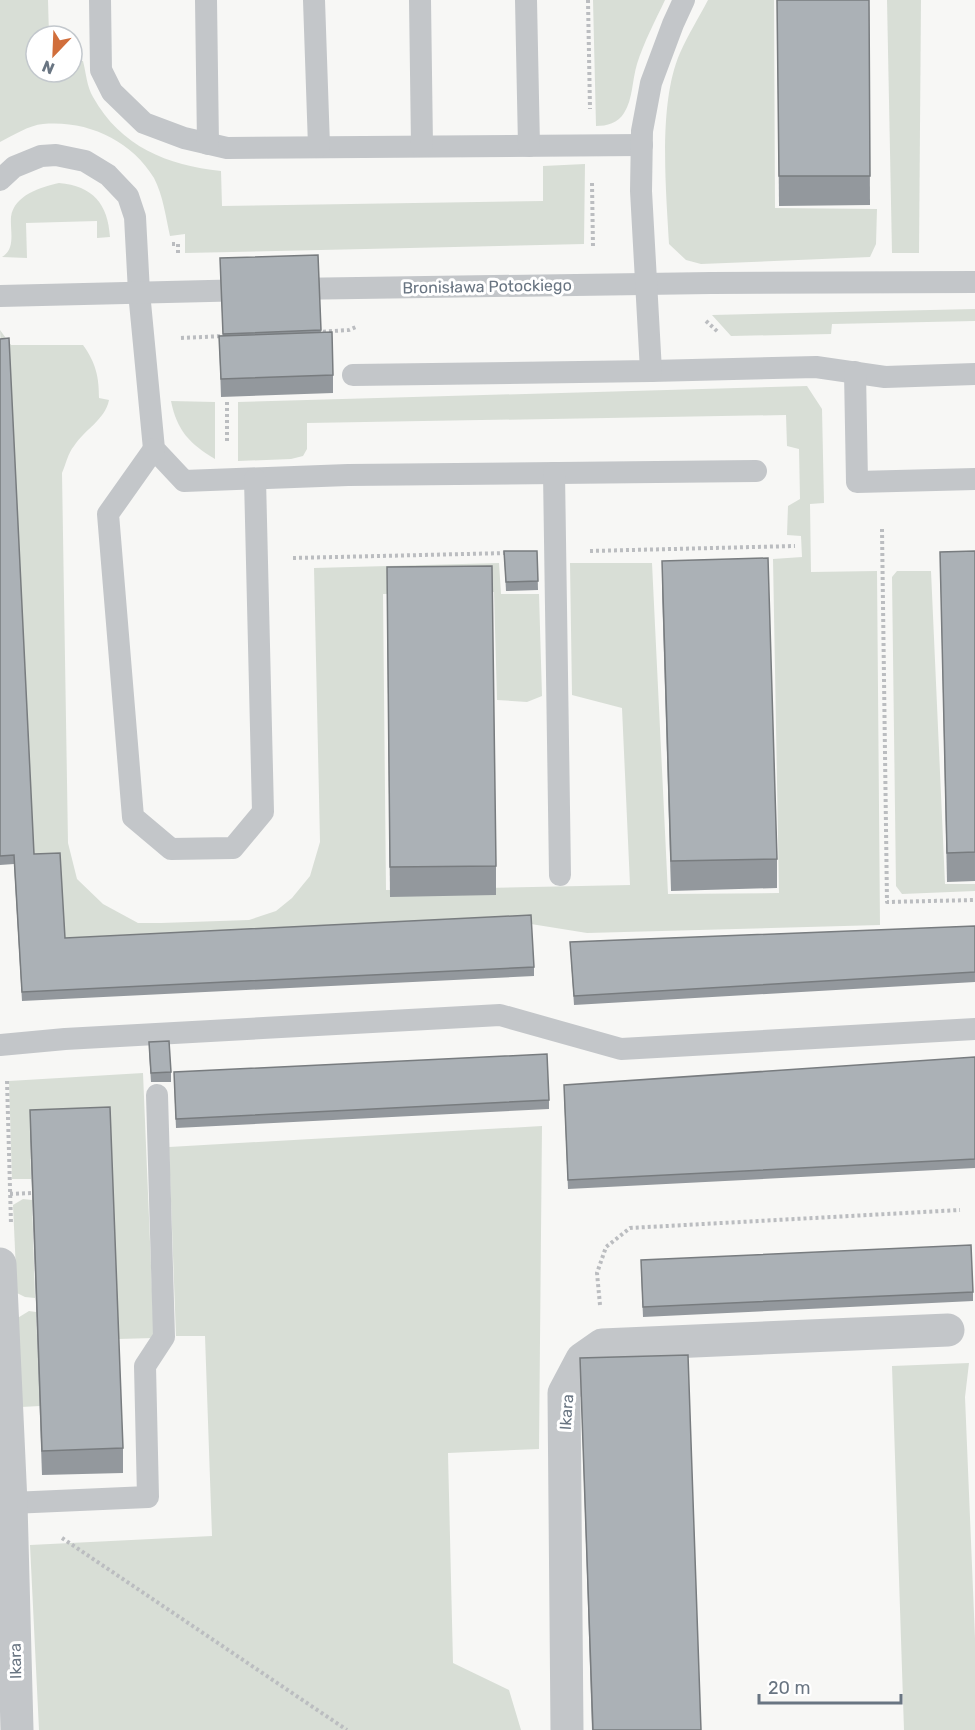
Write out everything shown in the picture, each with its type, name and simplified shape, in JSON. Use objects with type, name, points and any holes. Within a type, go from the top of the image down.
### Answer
[{"type":"street","name":"Ikara","points":[[0,1264],[11,1717]]},
{"type":"street","points":[[602,1345],[948,1330]]},
{"type":"street","name":"Ikara","points":[[567,1730],[564,1393],[582,1359],[602,1345]]},
{"type":"lane","points":[[100,0],[101,70],[112,92],[144,123],[184,138],[227,148],[642,145]]},
{"type":"lane","points":[[206,0],[208,144]]},
{"type":"lane","points":[[314,0],[320,146]]},
{"type":"lane","points":[[420,0],[422,146]]},
{"type":"lane","points":[[526,0],[529,146]]},
{"type":"lane","points":[[651,371],[641,191],[642,131],[651,83],[684,0]]},
{"type":"lane","points":[[0,180],[14,167],[41,156],[56,155],[85,161],[108,175],[128,196],[135,217],[139,292],[154,449],[184,481],[348,475],[756,471]]},
{"type":"lane","name":"Bronisława Potockiego","points":[[0,296],[647,284],[975,282]]},
{"type":"lane","points":[[353,375],[816,367],[885,377],[975,374]]},
{"type":"lane","points":[[855,372],[857,482],[975,479]]},
{"type":"lane","points":[[154,449],[108,514],[133,817],[171,849],[233,848],[263,812],[255,479]]},
{"type":"lane","points":[[554,473],[560,875]]},
{"type":"lane","points":[[0,1045],[500,1015],[621,1049],[975,1029]]},
{"type":"lane","points":[[6,1504],[148,1497],[145,1366],[164,1337],[157,1095]]},
{"type":"path","points":[[588,0],[592,285]]},
{"type":"path","points":[[315,332],[349,330],[361,322]]},
{"type":"path","points":[[882,529],[887,903],[975,900]]},
{"type":"path","points":[[10,1194],[32,1193]]},
{"type":"path","points":[[602,1345],[597,1273],[606,1246],[630,1228],[960,1210]]},
{"type":"path","points":[[6,1504],[347,1730]]},
{"type":"shaded area","points":[[0,0],[48,0],[49,24],[24,24],[24,84],[84,84],[84,66],[93,97],[117,129],[132,141],[164,158],[182,164],[221,171],[222,206],[543,201],[543,166],[585,164],[584,244],[185,253],[185,234],[170,236],[162,199],[154,178],[133,153],[120,143],[91,129],[59,124],[32,126],[0,142]]},
{"type":"shaded area","points":[[593,0],[665,0],[635,70],[627,108],[615,122],[600,126],[596,126]]},
{"type":"shaded area","points":[[708,0],[774,0],[775,208],[877,209],[876,244],[870,257],[701,264],[686,260],[669,244],[665,147],[669,96],[673,73],[680,53]]},
{"type":"shaded area","points":[[887,0],[921,0],[919,253],[892,253]]},
{"type":"shaded area","points":[[59,183],[81,188],[97,199],[106,215],[110,237],[97,238],[97,221],[26,223],[27,258],[2,257],[11,245],[11,217],[17,203],[29,193]]},
{"type":"shaded area","points":[[975,309],[975,321],[832,324],[831,334],[731,336],[712,315]]},
{"type":"shaded area","points":[[0,330],[11,345],[83,345],[96,370],[99,398],[109,400],[99,419],[72,449],[62,473],[68,843],[77,879],[103,904],[138,923],[161,923],[249,920],[276,911],[292,898],[310,876],[320,842],[314,568],[499,563],[501,594],[539,594],[542,696],[527,702],[497,700],[494,592],[383,594],[386,890],[630,885],[622,708],[572,695],[570,563],[652,563],[668,894],[779,893],[773,559],[802,557],[801,536],[787,535],[788,506],[800,499],[799,449],[787,446],[786,415],[307,423],[307,449],[303,456],[291,459],[238,461],[238,402],[807,386],[822,409],[824,503],[810,504],[811,572],[877,571],[880,925],[587,933],[531,924],[65,947],[34,863]]},
{"type":"shaded area","points":[[171,401],[215,402],[215,459],[198,448],[186,436],[177,421]]},
{"type":"shaded area","points":[[897,571],[931,571],[945,884],[975,884],[975,891],[902,894],[896,886],[892,577]]},
{"type":"shaded area","points":[[143,1073],[154,1338],[118,1339],[30,1134],[31,1179],[12,1179],[9,1081]]},
{"type":"shaded area","points":[[542,1126],[539,1449],[448,1453],[453,1663],[509,1690],[521,1730],[39,1730],[30,1545],[212,1536],[205,1336],[176,1336],[169,1147]]},
{"type":"shaded area","points":[[23,1199],[32,1200],[35,1298],[17,1293],[13,1205]]},
{"type":"shaded area","points":[[29,1311],[36,1312],[40,1406],[21,1407],[16,1319]]},
{"type":"shaded area","points":[[969,1363],[965,1397],[975,1638],[975,1730],[904,1730],[892,1366]]},
{"type":"building","points":[[777,0],[869,0],[870,176],[779,176]]},
{"type":"building","points":[[318,255],[321,330],[223,334],[220,258]]},
{"type":"building","points":[[332,332],[333,375],[221,379],[219,336]]},
{"type":"building","points":[[9,338],[34,854],[60,853],[65,938],[531,915],[534,967],[22,992],[14,855],[0,856],[0,339]]},
{"type":"building","points":[[504,551],[537,551],[538,581],[506,582]]},
{"type":"building","points":[[975,551],[975,852],[947,853],[940,552]]},
{"type":"building","points":[[768,558],[777,859],[671,861],[662,561]]},
{"type":"building","points":[[492,566],[496,866],[390,867],[387,567]]},
{"type":"building","points":[[975,926],[975,972],[574,996],[570,942]]},
{"type":"building","points":[[169,1041],[171,1072],[151,1073],[149,1042]]},
{"type":"building","points":[[547,1054],[549,1100],[176,1119],[174,1072]]},
{"type":"building","points":[[975,1057],[975,1159],[568,1180],[564,1085]]},
{"type":"building","points":[[110,1107],[123,1448],[42,1451],[30,1110]]},
{"type":"building","points":[[971,1245],[973,1292],[643,1307],[641,1260]]},
{"type":"building","points":[[688,1355],[701,1730],[593,1730],[580,1358]]}]
